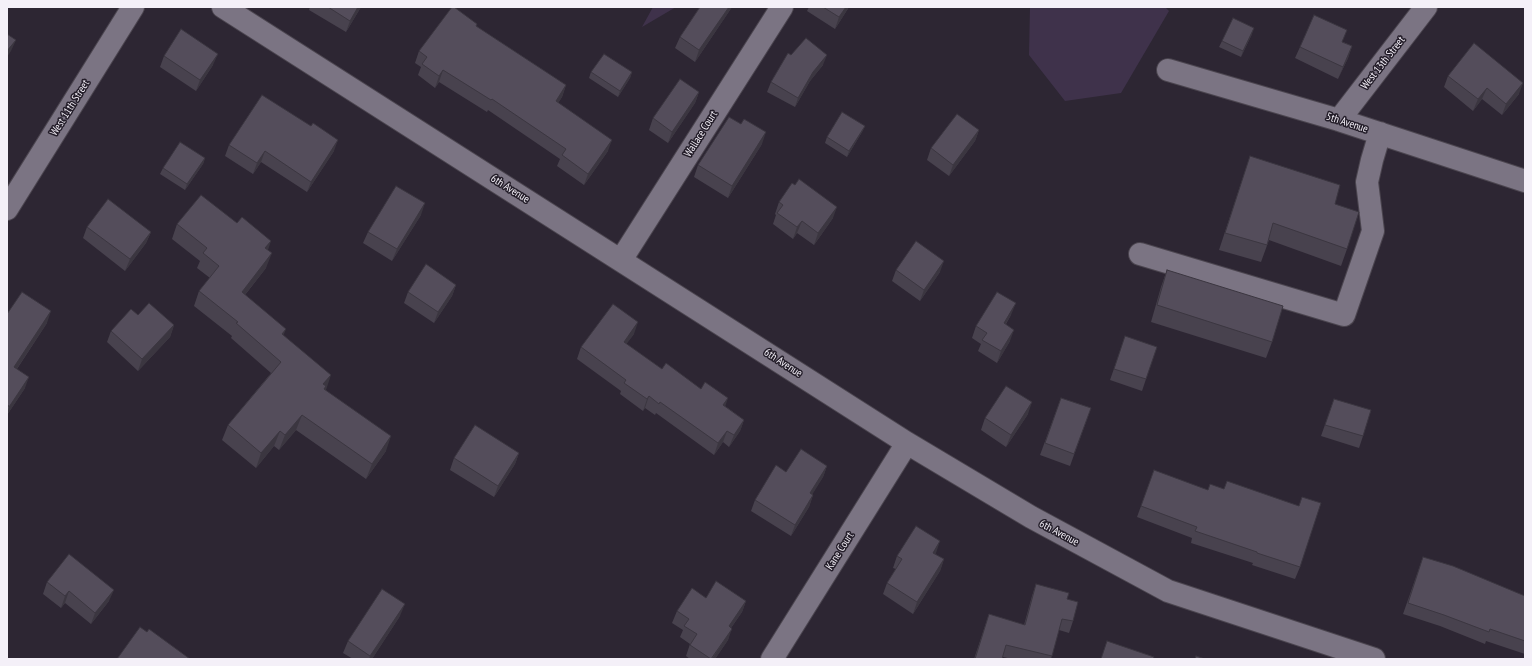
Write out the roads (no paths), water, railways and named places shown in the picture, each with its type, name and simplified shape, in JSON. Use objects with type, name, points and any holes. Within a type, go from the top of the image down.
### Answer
[{"type":"street","name":"West 11th Street","points":[[7,209],[133,7]]},
{"type":"street","name":"6th Avenue","points":[[223,7],[907,443],[1031,518],[1168,591],[1374,659]]},
{"type":"street","name":"Wallace Court","points":[[622,260],[782,7]]},
{"type":"street","name":"West 13th Street","points":[[1339,120],[1426,7]]},
{"type":"street","name":"5th Avenue","points":[[1168,70],[1339,120],[1525,181]]},
{"type":"street","points":[[1140,254],[1344,315],[1373,232],[1367,182],[1380,133]]},
{"type":"street","name":"Kane Court","points":[[772,659],[907,443]]}]
